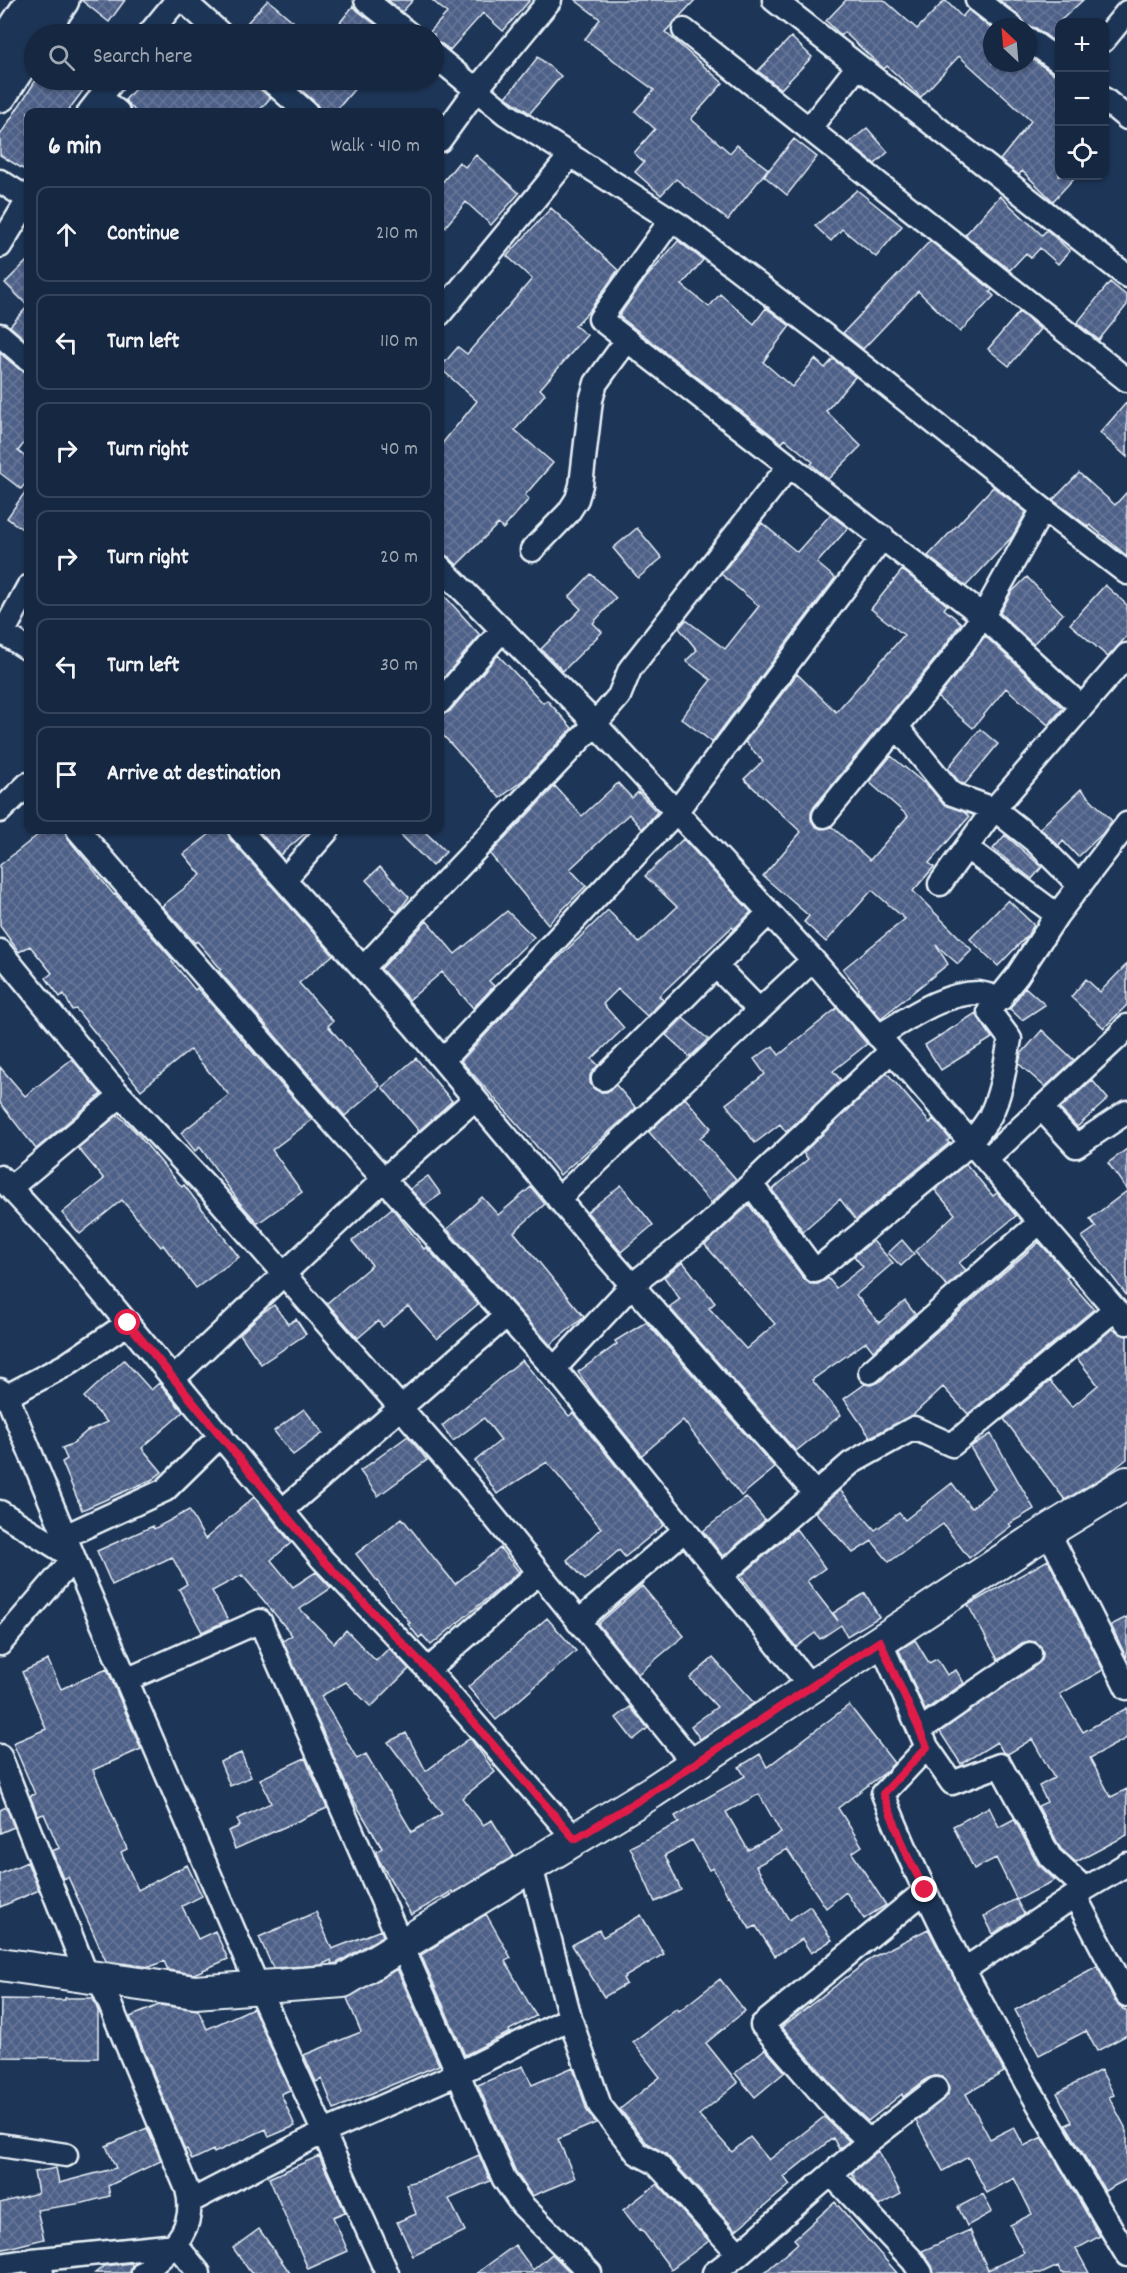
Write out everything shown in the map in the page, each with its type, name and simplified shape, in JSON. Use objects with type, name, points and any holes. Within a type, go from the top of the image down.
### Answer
[{"type":"main road","points":[[0,52],[34,0]]},
{"type":"main road","points":[[46,24],[62,0]]},
{"type":"main road","points":[[0,95],[24,58]]},
{"type":"street","points":[[157,24],[177,0]]},
{"type":"street","points":[[183,0],[210,24]]},
{"type":"street","points":[[366,0],[396,24]]},
{"type":"street","points":[[444,134],[476,90],[550,0]]},
{"type":"street","points":[[774,0],[1127,276]]},
{"type":"street","points":[[977,0],[1000,18]]},
{"type":"street","points":[[1109,34],[1127,12]]},
{"type":"street","points":[[684,30],[1127,380]]},
{"type":"street","points":[[1037,46],[1055,59]]},
{"type":"street","points":[[444,63],[506,114],[671,220],[824,335],[1042,509],[1127,573]]},
{"type":"street","points":[[809,129],[858,66]]},
{"type":"street","points":[[281,90],[302,108]]},
{"type":"street","points":[[101,96],[114,108]]},
{"type":"street","points":[[1109,103],[1127,118]]},
{"type":"street","points":[[444,309],[571,155]]},
{"type":"street","points":[[0,181],[24,197]]},
{"type":"street","points":[[0,246],[24,207]]},
{"type":"street","points":[[671,220],[600,319],[983,615],[1082,707]]},
{"type":"street","points":[[0,335],[24,356]]},
{"type":"street","points":[[532,550],[568,513],[578,499],[591,400],[596,383],[627,340]]},
{"type":"street","points":[[363,968],[619,696],[630,669],[789,466]]},
{"type":"street","points":[[824,816],[950,662],[983,615],[1042,509]]},
{"type":"street","points":[[443,1060],[676,812],[883,537]]},
{"type":"street","points":[[444,571],[595,724],[813,960],[1121,1316],[952,1445],[914,1428],[851,1463],[722,1575]]},
{"type":"street","points":[[24,594],[2,632],[24,646]]},
{"type":"street","points":[[444,697],[502,630]]},
{"type":"street","points":[[940,885],[994,809],[1127,655]]},
{"type":"street","points":[[897,727],[952,794],[994,809],[1036,842],[1080,886]]},
{"type":"street","points":[[0,811],[24,788]]},
{"type":"street","points":[[751,1184],[815,1271],[971,1143],[989,1118],[1002,1078],[1010,1039],[989,1011],[1001,999],[1056,915],[1127,824]]},
{"type":"street","points":[[82,834],[554,1369],[812,1687]]},
{"type":"street","points":[[244,834],[443,1060],[558,1199],[815,1493]]},
{"type":"street","points":[[285,879],[324,834]]},
{"type":"street","points":[[967,848],[1056,915]]},
{"type":"street","points":[[603,1079],[770,913]]},
{"type":"street","points":[[0,951],[120,1096],[212,1192],[469,1486],[694,1764]]},
{"type":"street","points":[[558,1199],[813,960]]},
{"type":"street","points":[[716,966],[759,1010]]},
{"type":"street","points":[[554,1369],[632,1285],[708,1224],[751,1184],[884,1044],[939,1002],[980,993],[1001,999]]},
{"type":"street","points":[[986,1160],[1127,1026]]},
{"type":"street","points":[[120,1096],[5,1182],[61,1243],[322,1559],[428,1670],[575,1839]]},
{"type":"street","points":[[174,1378],[384,1179],[475,1099]]},
{"type":"street","points":[[1041,1108],[1076,1146],[1127,1112]]},
{"type":"street","points":[[870,1372],[1040,1222]]},
{"type":"street","points":[[283,1510],[506,1316]]},
{"type":"street","points":[[128,1323],[66,1365],[3,1393],[258,1987],[387,2273]]},
{"type":"street","points":[[65,1536],[165,1490],[221,1436]]},
{"type":"street","points":[[0,1964],[195,1992],[342,1981],[694,1764],[1127,1482]]},
{"type":"street","points":[[0,1512],[74,1557]]},
{"type":"street","points":[[578,1622],[685,1530]]},
{"type":"street","points":[[1048,1532],[1127,1688]]},
{"type":"street","points":[[0,1644],[74,1557]]},
{"type":"street","points":[[428,1670],[538,1574]]},
{"type":"street","points":[[126,1680],[260,1621],[504,2179],[522,2205],[590,2273]]},
{"type":"street","points":[[880,1641],[924,1739],[952,1783],[1000,1765],[1050,1857],[1080,1892],[1127,1995]]},
{"type":"street","points":[[1030,1654],[924,1739],[883,1794],[908,1857],[1008,2054],[1127,2255]]},
{"type":"street","points":[[0,1756],[191,2201],[187,2222],[176,2245],[143,2273]]},
{"type":"street","points":[[965,1969],[1127,1863]]},
{"type":"street","points":[[531,1866],[570,2018],[597,2090],[600,2106],[637,2153],[656,2163],[740,2262]]},
{"type":"street","points":[[869,2141],[837,2111],[762,2025],[925,1890]]},
{"type":"street","points":[[191,2201],[324,2132],[459,2073],[570,2018]]},
{"type":"street","points":[[714,2273],[740,2262],[831,2174],[936,2089]]},
{"type":"street","points":[[0,2145],[66,2155]]},
{"type":"street","points":[[831,2174],[913,2261],[921,2273]]},
{"type":"street","points":[[0,2265],[38,2266],[176,2245]]},
{"type":"street","points":[[176,2245],[199,2273]]},
{"type":"building","points":[[81,0],[125,0],[109,22]]},
{"type":"building","points":[[268,0],[296,24],[246,24]]},
{"type":"building","points":[[388,0],[413,0],[402,12]]},
{"type":"building","points":[[432,0],[530,0],[503,31],[483,13],[450,50],[444,46],[444,24],[437,24],[447,13]]},
{"type":"building","points":[[575,0],[695,0],[665,32],[723,83],[691,119],[730,153],[737,145],[768,169],[728,220],[676,179],[661,195],[635,172],[644,162],[634,153],[655,129],[635,111],[654,90],[585,39],[600,19]]},
{"type":"building","points":[[846,0],[884,0],[917,29],[945,0],[962,17],[968,10],[983,22],[983,72],[1037,72],[1037,62],[1055,74],[1055,180],[1072,180],[1053,201],[1022,171],[1019,175],[1000,160],[1031,121],[959,56],[921,97],[887,66],[884,69],[844,32],[841,35],[826,21]]},
{"type":"building","points":[[999,0],[1083,0],[1063,18],[1055,18],[1055,42],[1037,29],[1037,18],[1021,17]]},
{"type":"building","points":[[353,6],[375,24],[339,24]]},
{"type":"building","points":[[791,37],[812,57],[781,89],[758,71]]},
{"type":"building","points":[[538,57],[561,76],[530,113],[506,97]]},
{"type":"building","points":[[29,90],[84,90],[70,108],[24,108],[24,170],[0,155],[0,135]]},
{"type":"building","points":[[134,90],[261,90],[270,98],[261,108],[132,108],[125,100]]},
{"type":"building","points":[[301,90],[354,90],[338,108],[319,108]]},
{"type":"building","points":[[867,128],[888,152],[875,164],[849,143]]},
{"type":"building","points":[[794,139],[817,157],[787,195],[764,176]]},
{"type":"building","points":[[476,155],[519,193],[491,225],[466,202],[444,228],[444,180],[459,162],[465,167]]},
{"type":"building","points":[[857,190],[902,226],[876,257],[842,229],[831,241],[815,226]]},
{"type":"building","points":[[1000,196],[1042,235],[1047,230],[1070,251],[1058,264],[1040,248],[1031,258],[1026,253],[1010,270],[965,235]]},
{"type":"building","points":[[551,208],[618,270],[589,311],[575,326],[587,335],[540,389],[545,394],[515,430],[553,463],[525,495],[529,499],[503,529],[498,524],[457,565],[444,555],[444,441],[477,401],[444,372],[444,363],[458,347],[467,354],[532,279],[507,256]]},
{"type":"building","points":[[678,241],[703,260],[682,285],[709,307],[720,294],[754,324],[766,308],[790,326],[763,362],[792,387],[815,359],[825,368],[833,359],[855,377],[826,411],[861,446],[828,479],[811,464],[813,462],[785,439],[782,443],[619,316],[646,278]]},
{"type":"building","points":[[930,241],[992,290],[990,292],[994,296],[960,332],[918,291],[863,349],[843,333]]},
{"type":"building","points":[[24,264],[24,302],[5,283]]},
{"type":"building","points":[[1110,282],[1127,296],[1127,305],[1099,340],[1077,323]]},
{"type":"building","points":[[24,310],[24,338],[10,326]]},
{"type":"building","points":[[1019,312],[1040,329],[1009,366],[988,349]]},
{"type":"building","points":[[0,353],[24,371],[24,443],[18,451],[24,456],[24,485],[21,489],[0,473]]},
{"type":"building","points":[[1127,402],[1127,457],[1100,433]]},
{"type":"building","points":[[1079,473],[1115,505],[1127,492],[1127,556],[1090,525],[1089,527],[1053,500]]},
{"type":"building","points":[[993,487],[1026,512],[1012,537],[966,586],[928,556]]},
{"type":"building","points":[[24,494],[24,530],[7,518]]},
{"type":"building","points":[[830,515],[848,528],[817,563],[835,578],[712,742],[681,718],[711,680],[686,661],[697,650],[679,628],[686,620],[725,649],[759,606],[721,574],[762,523],[797,552]]},
{"type":"building","points":[[637,528],[662,558],[638,578],[613,548]]},
{"type":"building","points":[[902,570],[947,605],[944,609],[961,623],[939,654],[814,807],[811,820],[821,829],[832,827],[870,860],[908,816],[869,782],[891,756],[931,789],[942,803],[964,812],[969,817],[929,863],[934,867],[913,891],[972,950],[958,964],[936,945],[948,964],[881,1018],[843,969],[905,919],[872,890],[826,942],[804,922],[809,916],[763,876],[801,832],[744,779],[763,761],[745,742],[797,674],[836,712],[904,635],[871,609]]},
{"type":"building","points":[[591,574],[616,598],[593,623],[602,632],[563,671],[541,649],[581,609],[569,597]]},
{"type":"building","points":[[1027,577],[1063,614],[1033,644],[1000,613],[1011,593]]},
{"type":"building","points":[[1105,585],[1127,605],[1127,636],[1108,657],[1070,624]]},
{"type":"building","points":[[444,595],[480,635],[444,677]]},
{"type":"building","points":[[985,636],[1063,708],[1048,725],[1006,688],[973,728],[938,698]]},
{"type":"building","points":[[498,655],[543,703],[547,700],[572,728],[523,780],[500,798],[444,736],[444,713],[450,711]]},
{"type":"building","points":[[980,729],[998,744],[965,784],[960,783],[948,768]]},
{"type":"building","points":[[618,783],[632,798],[638,792],[657,812],[642,829],[629,814],[570,869],[586,886],[548,924],[490,854],[555,786],[582,816]]},
{"type":"building","points":[[1081,789],[1112,821],[1078,857],[1063,841],[1059,846],[1040,828]]},
{"type":"building","points":[[39,834],[66,834],[114,895],[173,960],[172,962],[195,990],[197,988],[312,1120],[272,1150],[302,1192],[258,1223],[239,1202],[200,1147],[195,1151],[181,1133],[229,1095],[190,1050],[141,1090],[76,1009],[72,1010],[64,994],[60,997],[46,978],[52,973],[30,946],[19,952],[0,926],[0,865]]},
{"type":"building","points":[[210,834],[228,834],[230,839],[333,955],[299,983],[333,1021],[328,1026],[380,1086],[345,1116],[219,971],[221,969],[197,941],[195,943],[162,906],[201,875],[184,854]]},
{"type":"building","points":[[262,834],[304,834],[280,855]]},
{"type":"building","points":[[400,834],[427,834],[446,852],[432,866]]},
{"type":"building","points":[[1005,835],[1042,867],[1032,879],[993,849]]},
{"type":"building","points":[[683,839],[751,912],[659,996],[663,1000],[647,1016],[618,989],[603,1004],[624,1028],[592,1059],[598,1065],[590,1075],[590,1083],[600,1092],[607,1092],[616,1085],[636,1108],[560,1175],[461,1061],[548,968],[608,910],[639,943],[677,907],[645,876]]},
{"type":"building","points":[[380,867],[409,897],[397,913],[366,880]]},
{"type":"building","points":[[1008,900],[1034,925],[1027,936],[998,966],[970,939]]},
{"type":"building","points":[[507,911],[534,937],[489,981],[494,986],[473,1008],[442,972],[409,1000],[381,969],[427,921],[455,954]]},
{"type":"building","points":[[1127,964],[1127,1005],[1104,1028],[1071,997],[1086,979],[1100,992]]},
{"type":"building","points":[[1025,987],[1045,1005],[1022,1020],[1010,1009]]},
{"type":"building","points":[[837,1008],[867,1044],[833,1071],[841,1080],[786,1132],[780,1124],[755,1143],[726,1104],[765,1074],[754,1059],[773,1046],[779,1055]]},
{"type":"building","points":[[976,1013],[992,1038],[941,1070],[925,1045]]},
{"type":"building","points":[[683,1018],[708,1039],[690,1057],[666,1035]]},
{"type":"building","points":[[1042,1030],[1074,1060],[1045,1087],[1019,1064],[1021,1054]]},
{"type":"building","points":[[416,1058],[452,1101],[419,1131],[382,1087]]},
{"type":"building","points":[[72,1059],[101,1094],[36,1149],[0,1103],[0,1067],[25,1096]]},
{"type":"building","points":[[887,1073],[930,1123],[933,1119],[950,1139],[947,1141],[949,1143],[856,1220],[840,1199],[803,1231],[772,1190],[808,1159],[803,1153]]},
{"type":"building","points":[[1092,1080],[1108,1099],[1077,1127],[1060,1109]]},
{"type":"building","points":[[685,1098],[711,1128],[700,1138],[736,1179],[711,1203],[649,1132]]},
{"type":"building","points":[[118,1115],[134,1130],[182,1187],[184,1185],[239,1257],[196,1288],[163,1245],[161,1247],[122,1200],[80,1234],[62,1213],[104,1179],[78,1148]]},
{"type":"building","points":[[1127,1149],[1127,1190],[1108,1163]]},
{"type":"building","points":[[966,1164],[993,1196],[997,1193],[1016,1216],[959,1263],[966,1270],[947,1286],[915,1251],[955,1214],[935,1190]]},
{"type":"building","points":[[428,1176],[441,1194],[425,1205],[410,1189]]},
{"type":"building","points":[[621,1185],[653,1225],[621,1252],[587,1212]]},
{"type":"building","points":[[531,1187],[545,1204],[514,1232],[584,1317],[550,1345],[447,1229],[482,1197],[498,1215]]},
{"type":"building","points":[[1127,1191],[1127,1296],[1082,1237],[1096,1227],[1090,1219]]},
{"type":"building","points":[[749,1205],[810,1284],[818,1284],[828,1278],[836,1288],[863,1267],[854,1256],[873,1241],[893,1263],[856,1295],[879,1323],[905,1301],[915,1314],[873,1351],[866,1342],[812,1380],[841,1415],[796,1451],[669,1307],[680,1299],[664,1277],[683,1262],[715,1303],[709,1308],[746,1349],[775,1324],[705,1245]]},
{"type":"building","points":[[392,1208],[424,1249],[426,1247],[478,1304],[437,1339],[408,1306],[383,1327],[378,1321],[358,1338],[327,1303],[372,1265],[352,1241]]},
{"type":"building","points":[[902,1240],[914,1254],[901,1266],[888,1253]]},
{"type":"building","points":[[1039,1242],[1069,1276],[1066,1278],[1094,1309],[968,1414],[943,1387],[913,1415],[870,1437],[844,1399],[865,1384],[872,1385],[879,1382]]},
{"type":"building","points":[[274,1305],[288,1324],[296,1319],[306,1334],[261,1364],[240,1334]]},
{"type":"building","points":[[646,1322],[775,1468],[741,1496],[683,1420],[642,1455],[595,1397],[578,1372],[617,1344],[615,1341]]},
{"type":"building","points":[[1112,1329],[1127,1336],[1127,1459],[1105,1476],[1065,1500],[1004,1419],[1050,1381],[1072,1407],[1098,1385],[1077,1358]]},
{"type":"building","points":[[124,1360],[151,1390],[159,1383],[183,1412],[142,1448],[162,1472],[153,1479],[82,1510],[62,1462],[67,1459],[62,1448],[72,1444],[87,1431],[107,1422],[84,1397]]},
{"type":"building","points":[[522,1360],[569,1416],[573,1413],[664,1525],[625,1557],[619,1550],[585,1580],[567,1560],[601,1528],[547,1462],[497,1494],[475,1461],[501,1440],[484,1418],[453,1441],[442,1426]]},
{"type":"building","points":[[304,1409],[323,1433],[293,1455],[274,1431]]},
{"type":"building","points":[[991,1434],[1034,1509],[1009,1524],[1011,1526],[969,1558],[943,1524],[889,1562],[872,1541],[853,1553],[815,1512],[840,1490],[875,1530],[899,1513],[905,1520],[952,1483],[971,1508],[995,1489],[970,1447]]},
{"type":"building","points":[[408,1436],[427,1460],[378,1496],[360,1471]]},
{"type":"building","points":[[254,1497],[291,1543],[271,1560],[293,1587],[316,1572],[331,1588],[300,1609],[334,1643],[346,1630],[376,1661],[389,1648],[409,1669],[371,1707],[346,1682],[321,1696],[357,1759],[366,1754],[412,1832],[442,1814],[388,1742],[406,1733],[426,1771],[470,1738],[495,1772],[462,1798],[483,1825],[492,1820],[514,1856],[411,1915],[379,1860],[376,1852],[382,1848],[351,1796],[283,1641],[292,1635],[242,1575],[212,1591],[228,1620],[202,1632],[179,1589],[187,1584],[172,1557],[112,1585],[97,1551],[153,1526],[154,1529],[189,1510],[205,1539]]},
{"type":"building","points":[[746,1497],[765,1520],[725,1555],[722,1555],[703,1531]]},
{"type":"building","points":[[402,1518],[455,1584],[500,1548],[519,1572],[431,1645],[422,1635],[419,1638],[408,1624],[410,1623],[356,1554]]},
{"type":"building","points":[[796,1529],[825,1568],[807,1581],[838,1621],[833,1613],[865,1593],[879,1617],[847,1636],[841,1625],[820,1639],[815,1633],[796,1647],[741,1576]]},
{"type":"building","points":[[1048,1560],[1103,1670],[1060,1694],[1083,1732],[1127,1708],[1127,1738],[1090,1758],[1111,1797],[1127,1789],[1127,1835],[1076,1862],[1061,1849],[1038,1806],[1047,1802],[1039,1786],[1054,1778],[1032,1739],[1008,1754],[1003,1752],[997,1742],[961,1764],[940,1732],[1042,1660],[1041,1647],[1036,1642],[1029,1641],[1022,1643],[998,1660],[968,1605]]},
{"type":"building","points":[[642,1586],[684,1636],[638,1674],[598,1624]]},
{"type":"building","points":[[1127,1617],[1127,1657],[1126,1657],[1111,1625]]},
{"type":"building","points":[[547,1618],[576,1651],[496,1720],[468,1687]]},
{"type":"building","points":[[915,1640],[929,1663],[937,1659],[947,1675],[956,1670],[964,1683],[925,1710],[899,1650]]},
{"type":"building","points":[[713,1658],[754,1703],[700,1739],[691,1726],[717,1707],[690,1678]]},
{"type":"building","points":[[48,1660],[61,1689],[107,1669],[141,1749],[93,1770],[127,1849],[121,1852],[138,1890],[187,1865],[202,1896],[182,1906],[198,1939],[215,1931],[228,1959],[194,1974],[168,1970],[164,1961],[150,1967],[106,1961],[68,1877],[63,1879],[52,1851],[59,1848],[44,1814],[38,1816],[30,1796],[35,1794],[13,1743],[46,1729],[22,1672]]},
{"type":"building","points":[[849,1705],[894,1763],[838,1808],[862,1846],[852,1853],[886,1905],[864,1919],[846,1892],[826,1908],[787,1849],[756,1866],[789,1920],[810,1906],[832,1940],[811,1953],[802,1939],[775,1956],[756,1926],[750,1929],[713,1868],[709,1870],[692,1840],[665,1855],[681,1890],[655,1902],[630,1847],[679,1823],[675,1816],[745,1776],[739,1767],[760,1754],[767,1767]],"holes":[[[759,1794],[781,1833],[748,1850],[726,1812]]]},
{"type":"building","points":[[630,1707],[648,1728],[633,1740],[616,1718]]},
{"type":"building","points":[[241,1753],[251,1777],[230,1786],[220,1762]]},
{"type":"building","points":[[305,1758],[327,1808],[235,1849],[228,1831],[240,1826],[237,1819],[271,1803],[260,1779]]},
{"type":"building","points":[[6,1807],[14,1827],[0,1833],[0,1810]]},
{"type":"building","points":[[989,1807],[999,1827],[1014,1819],[1038,1864],[1055,1880],[1017,1900],[996,1858],[974,1869],[953,1826]]},
{"type":"building","points":[[27,1862],[39,1890],[0,1907],[0,1874]]},
{"type":"building","points":[[1016,1899],[1024,1914],[993,1934],[984,1916]]},
{"type":"building","points":[[316,1912],[332,1949],[381,1930],[383,1936],[337,1963],[332,1964],[331,1960],[321,1965],[273,1968],[259,1937]]},
{"type":"building","points":[[486,1914],[511,1958],[505,1961],[536,2016],[465,2055],[421,1955]]},
{"type":"building","points":[[641,1915],[664,1954],[623,1978],[626,1984],[604,1997],[572,1945],[599,1930],[603,1937]]},
{"type":"building","points":[[928,1929],[1004,2072],[966,2094],[990,2139],[1014,2127],[1024,2146],[1042,2137],[1100,2236],[1076,2249],[1089,2273],[1061,2273],[1058,2266],[1043,2273],[934,2273],[922,2251],[970,2230],[988,2270],[1024,2253],[1010,2225],[1032,2214],[1014,2178],[987,2193],[968,2157],[943,2171],[916,2121],[948,2095],[949,2087],[942,2077],[928,2078],[903,2097],[902,2094],[868,2121],[847,2102],[782,2027],[873,1957]]},
{"type":"building","points":[[1097,1966],[1115,2001],[1127,2012],[1127,2035],[1097,2051],[1086,2031],[1039,2055],[1015,2010]]},
{"type":"building","points":[[397,1969],[439,2065],[334,2109],[322,2079],[316,2082],[304,2055],[361,2032],[347,1998]]},
{"type":"building","points":[[720,1979],[745,2011],[706,2043],[738,2083],[699,2115],[732,2152],[750,2137],[769,2160],[824,2117],[849,2141],[839,2149],[833,2138],[784,2177],[790,2185],[736,2230],[666,2154],[646,2142],[620,2109],[660,2077],[633,2042],[677,2008],[679,2011]]},
{"type":"building","points":[[65,1998],[93,1998],[98,2011],[98,2058],[0,2057],[1,1999],[65,2000]]},
{"type":"building","points":[[159,2005],[198,2010],[207,2029],[253,2008],[290,2090],[281,2094],[295,2126],[269,2137],[266,2129],[214,2153],[213,2150],[192,2160],[187,2149],[185,2150],[130,2017]]},
{"type":"building","points":[[765,2049],[785,2072],[755,2097],[735,2073]]},
{"type":"building","points":[[523,2066],[532,2085],[573,2067],[587,2111],[596,2123],[558,2139],[575,2178],[532,2196],[516,2172],[478,2085]]},
{"type":"building","points":[[1101,2070],[1114,2095],[1109,2097],[1127,2131],[1127,2179],[1105,2191],[1066,2125],[1072,2122],[1057,2093]]},
{"type":"building","points":[[147,2128],[161,2161],[108,2186],[110,2196],[37,2210],[44,2239],[0,2250],[0,2203],[38,2193],[34,2172],[56,2168],[59,2183],[116,2168],[106,2146]]},
{"type":"building","points":[[878,2151],[901,2194],[879,2206],[857,2182],[852,2173]]},
{"type":"building","points":[[479,2155],[490,2181],[449,2199],[465,2231],[413,2256],[397,2222],[416,2214],[406,2184],[430,2177]]},
{"type":"building","points":[[319,2156],[345,2212],[333,2217],[348,2251],[308,2269],[269,2178]]},
{"type":"building","points":[[657,2184],[709,2241],[671,2269],[641,2229],[639,2230],[623,2210]]},
{"type":"building","points":[[983,2194],[992,2212],[967,2226],[958,2207]]},
{"type":"building","points":[[835,2202],[897,2273],[764,2273],[798,2243],[794,2239]]},
{"type":"building","points":[[259,2229],[290,2273],[251,2273],[233,2248]]},
{"type":"building","points":[[515,2245],[533,2270],[552,2254],[571,2273],[477,2273]]},
{"type":"building","points":[[131,2263],[130,2273],[95,2273],[104,2266]]},
{"type":"route","points":[[128,1323],[322,1559],[428,1670],[575,1839],[652,1792],[880,1641],[927,1747],[883,1794],[908,1857],[925,1890]]}]
